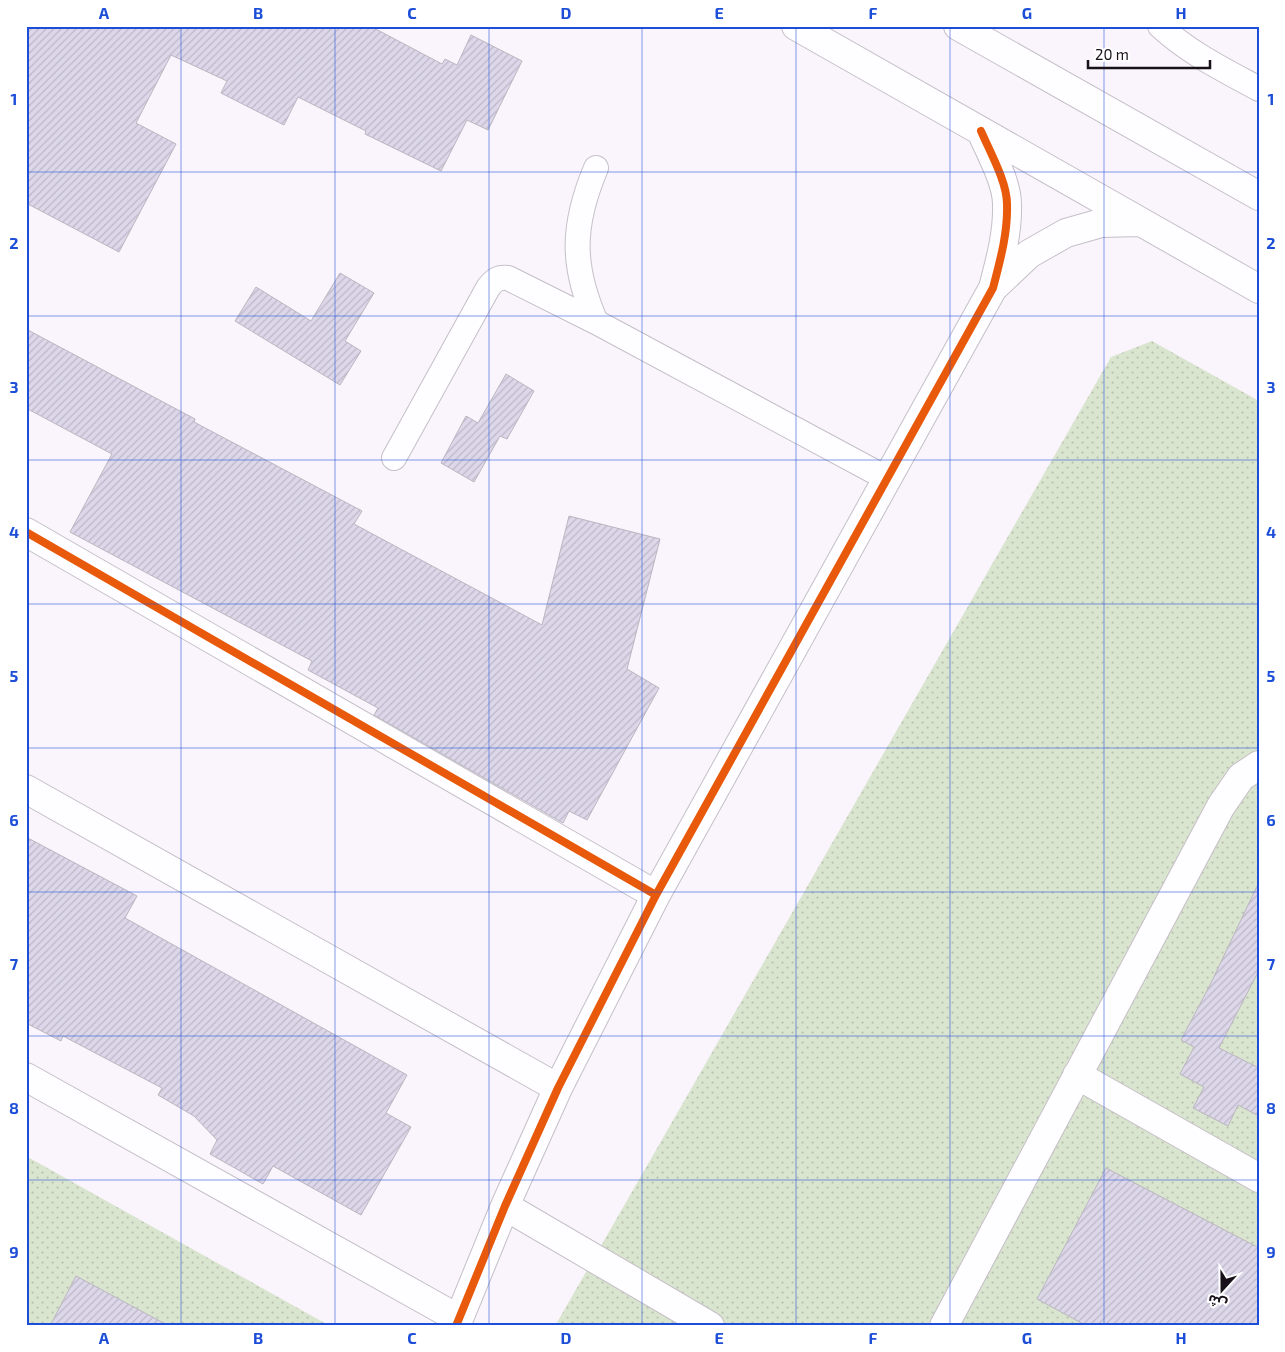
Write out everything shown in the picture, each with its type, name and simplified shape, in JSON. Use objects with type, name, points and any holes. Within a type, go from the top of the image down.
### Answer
[{"type":"street","points":[[796,26],[1259,289]]},
{"type":"street","points":[[958,26],[1259,196]]},
{"type":"street","points":[[26,1076],[457,1322],[505,1206],[558,1088],[656,895],[993,288],[1004,246],[1008,203],[999,170],[981,131]]},
{"type":"street","points":[[993,288],[1029,254],[1066,233],[1101,223],[1142,222]]},
{"type":"street","points":[[26,532],[656,895]]},
{"type":"street","points":[[944,1326],[1221,806],[1241,777],[1259,764]]},
{"type":"street","points":[[26,789],[558,1088]]},
{"type":"street","points":[[1077,1075],[1259,1178]]},
{"type":"street","points":[[505,1206],[710,1326]]},
{"type":"lane","points":[[1160,26],[1171,37],[1195,54],[1259,89]]},
{"type":"lane","points":[[596,168],[586,192],[579,218],[577,245],[585,298],[596,322]]},
{"type":"lane","points":[[394,458],[493,281],[500,278],[508,278],[596,322],[888,479]]},
{"type":"green space","points":[[1152,341],[1259,401],[1259,1326],[555,1326],[1111,357]]},
{"type":"green space","points":[[26,1156],[330,1326],[26,1326]]},
{"type":"building","points":[[26,26],[370,26],[442,64],[445,59],[457,65],[471,35],[522,61],[488,130],[467,120],[441,171],[365,134],[366,131],[298,97],[284,125],[221,93],[227,81],[171,55],[136,123],[176,144],[119,252],[26,203]]},
{"type":"building","points":[[340,273],[374,293],[345,341],[361,351],[340,385],[235,321],[256,287],[311,321]]},
{"type":"building","points":[[26,329],[195,419],[194,422],[362,511],[354,524],[542,625],[569,516],[660,539],[627,669],[659,688],[587,820],[569,811],[563,823],[374,715],[378,708],[308,670],[312,661],[70,532],[112,454],[26,408]]},
{"type":"building","points":[[506,374],[534,391],[507,439],[500,436],[474,482],[441,463],[466,416],[478,423]]},
{"type":"building","points":[[26,837],[137,896],[125,918],[407,1075],[386,1113],[411,1127],[361,1215],[273,1166],[263,1184],[210,1154],[217,1140],[194,1116],[158,1095],[162,1088],[63,1036],[61,1041],[26,1023]]},
{"type":"building","points":[[1259,882],[1259,970],[1219,1048],[1259,1068],[1259,1116],[1238,1105],[1228,1126],[1193,1108],[1204,1087],[1180,1074],[1194,1047],[1181,1040],[1210,985]]},
{"type":"building","points":[[1106,1168],[1259,1248],[1259,1326],[1087,1326],[1037,1299]]},
{"type":"building","points":[[76,1276],[169,1326],[50,1326]]},
{"type":"cycle path","points":[[456,1326],[505,1206],[558,1088],[656,895],[993,288],[1005,236],[1007,204],[1001,177],[981,131]]},
{"type":"cycle path","points":[[26,532],[656,895]]}]
